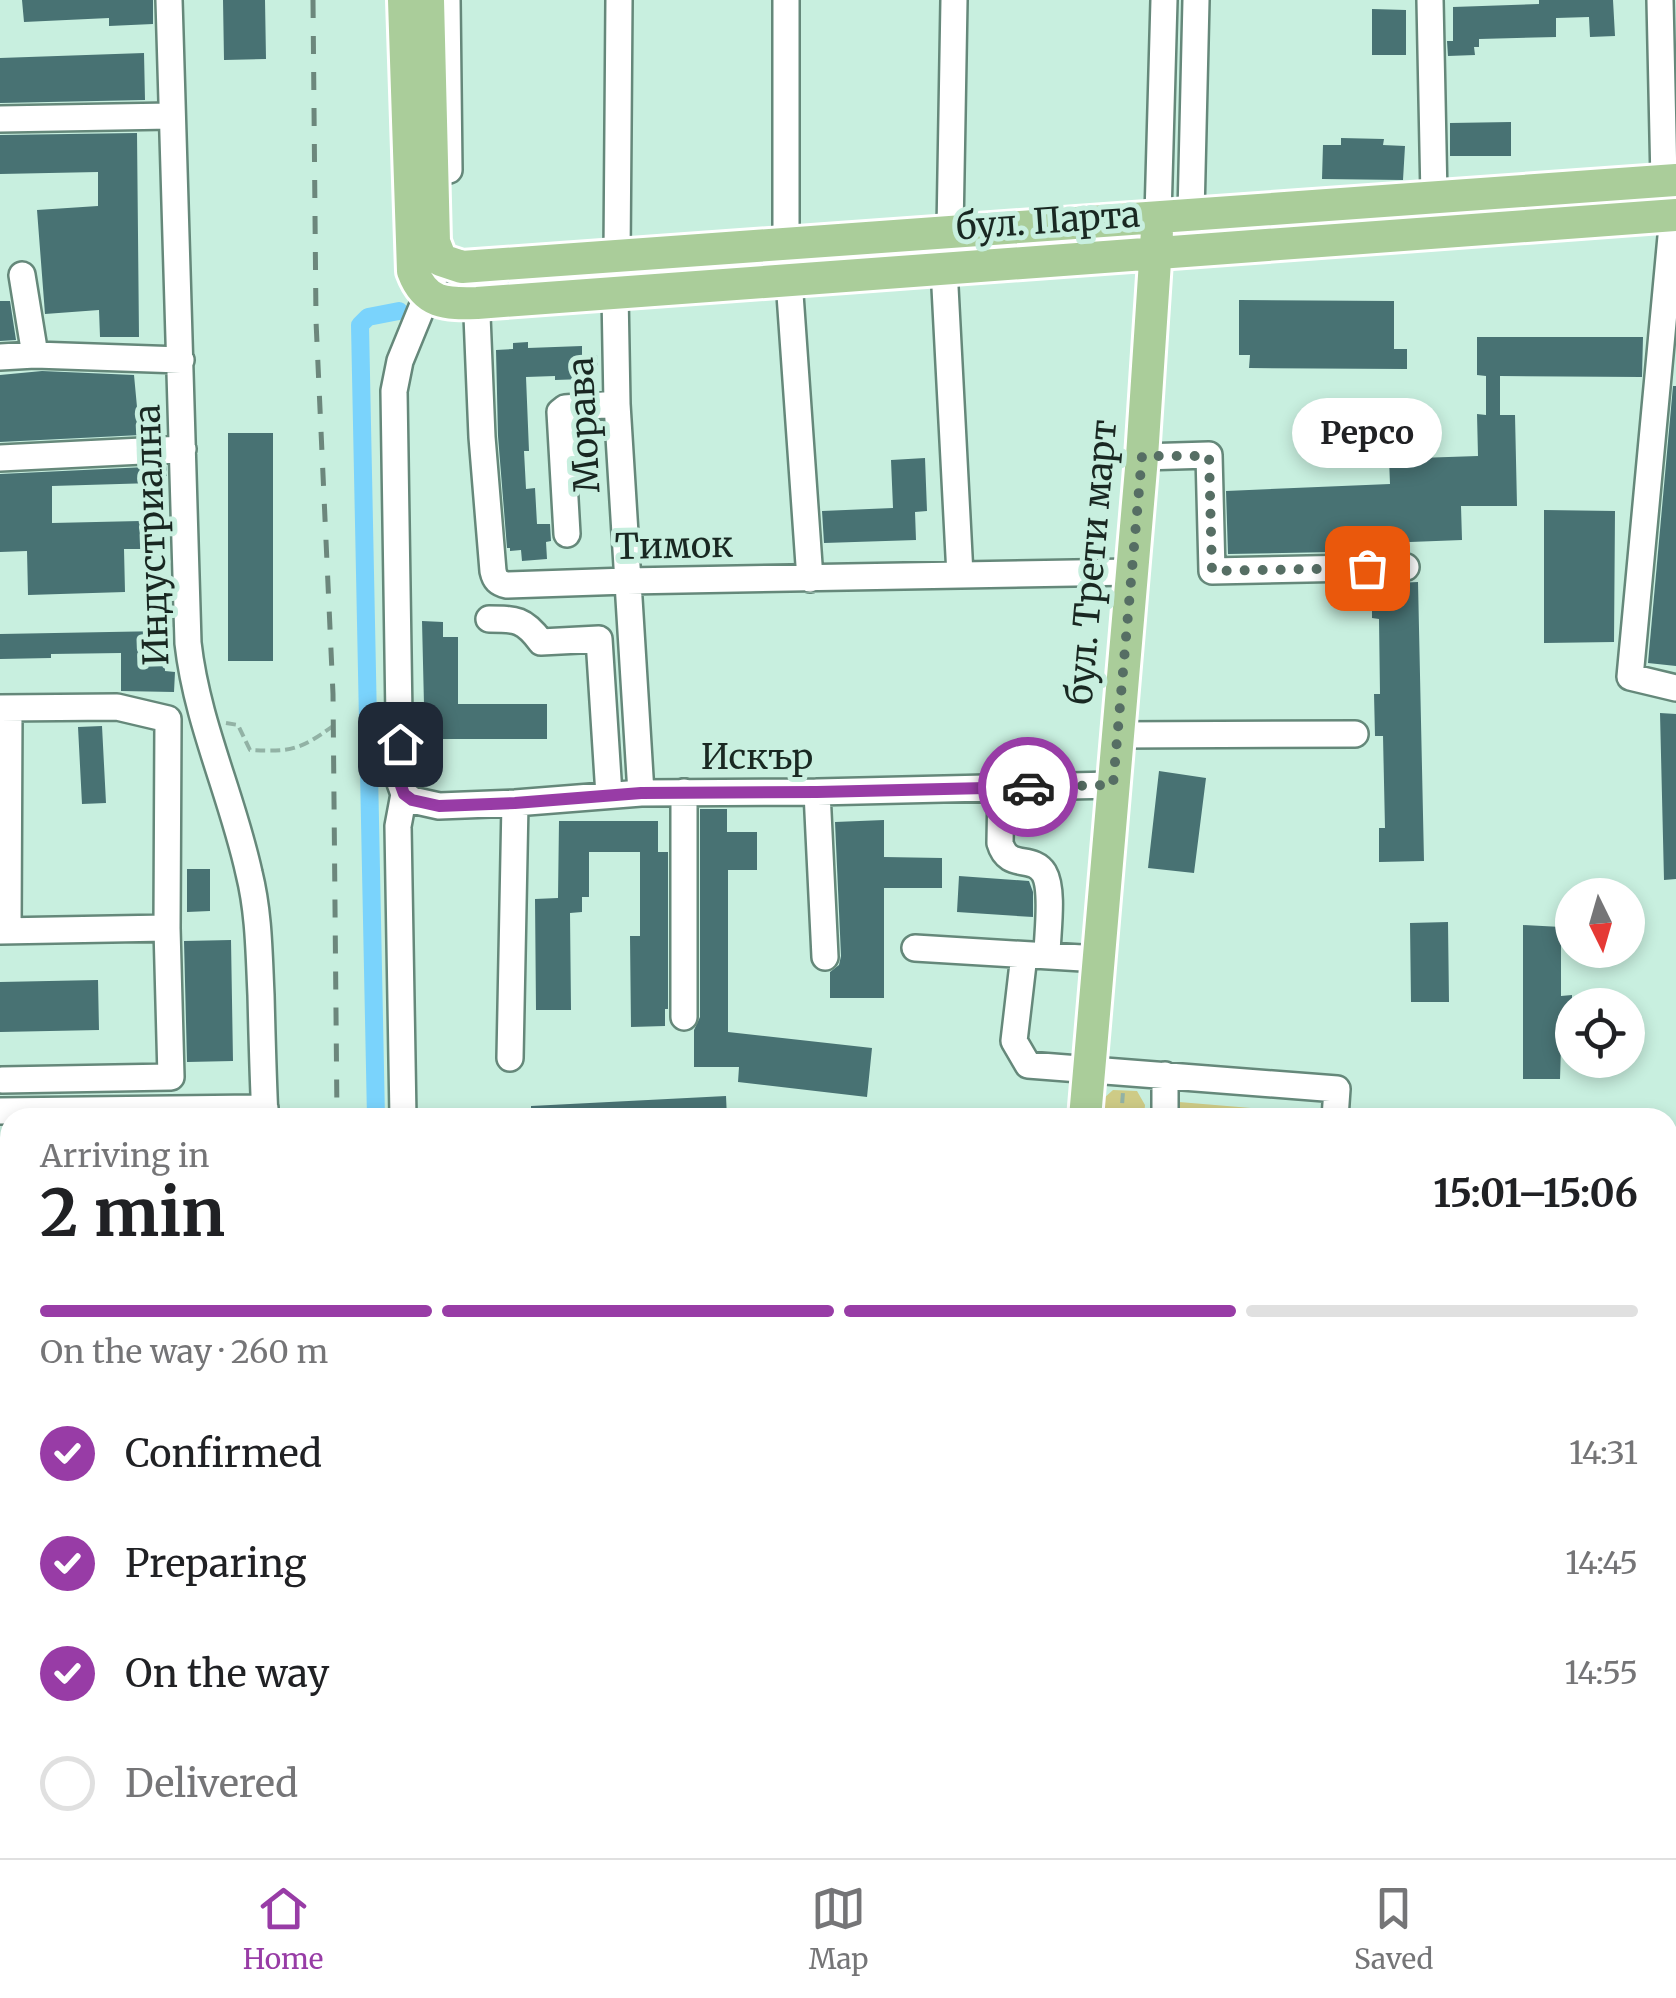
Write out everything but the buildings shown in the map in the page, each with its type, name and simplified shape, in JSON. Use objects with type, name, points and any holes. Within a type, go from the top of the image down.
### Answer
[{"type":"main road","points":[[404,0],[412,266],[428,296]]},
{"type":"main road","points":[[428,0],[440,125],[434,242],[441,260]]},
{"type":"main road","name":"бул. Парта","points":[[441,260],[476,267],[1670,180]]},
{"type":"main road","name":"бул. Трети март","points":[[1087,1108],[1156,253],[1175,215]]},
{"type":"main road","name":"бул. Парта","points":[[428,296],[448,302],[477,303],[1674,215]]},
{"type":"street","name":"Индустриална","points":[[169,0],[188,644],[202,718],[250,878],[259,936],[265,1108]]},
{"type":"street","points":[[448,0],[440,125],[449,170]]},
{"type":"street","points":[[617,256],[619,0]]},
{"type":"street","points":[[786,0],[786,244]]},
{"type":"street","points":[[950,231],[954,0]]},
{"type":"street","points":[[1430,0],[1434,197]]},
{"type":"street","points":[[1660,0],[1670,180]]},
{"type":"street","points":[[1163,11],[1196,11],[1175,215],[1163,11]]},
{"type":"street","points":[[0,119],[171,116]]},
{"type":"street","points":[[1674,215],[1630,677],[1676,688]]},
{"type":"street","points":[[403,1108],[398,826],[404,794],[400,783],[394,391],[400,361],[441,260]]},
{"type":"street","points":[[476,267],[477,303]]},
{"type":"street","points":[[944,268],[960,575]]},
{"type":"street","points":[[22,275],[35,355]]},
{"type":"street","points":[[789,280],[810,579]]},
{"type":"street","name":"Морава","points":[[614,293],[641,793]]},
{"type":"street","name":"Тимок","points":[[477,303],[482,437],[494,578],[506,586],[1132,572]]},
{"type":"street","points":[[0,357],[180,360]]},
{"type":"street","points":[[567,534],[560,412],[565,408],[617,404]]},
{"type":"street","points":[[0,458],[183,449]]},
{"type":"street","points":[[1142,456],[1209,456],[1212,571],[1406,567]]},
{"type":"street","points":[[489,619],[519,620],[541,642],[599,639],[609,795]]},
{"type":"street","points":[[167,928],[4,931],[5,708],[117,707],[168,719],[202,718]]},
{"type":"street","points":[[2,1080],[171,1077],[168,719]]},
{"type":"street","points":[[1118,735],[1355,734]]},
{"type":"street","name":"Искър","points":[[404,794],[426,804],[515,803],[641,793],[1113,785]]},
{"type":"street","points":[[1001,787],[1002,851],[1012,860],[1043,871],[1049,885],[1014,1041],[1028,1065],[1337,1089],[1336,1108]]},
{"type":"street","points":[[684,792],[684,1017]]},
{"type":"street","points":[[817,792],[825,957]]},
{"type":"street","points":[[510,1058],[515,803]]},
{"type":"street","points":[[916,948],[1099,959]]},
{"type":"street","points":[[1165,1075],[1165,1108]]},
{"type":"path","points":[[202,718],[238,725],[250,750],[285,752],[308,744],[334,726]]},
{"type":"shaded area","points":[[1113,1090],[1137,1091],[1145,1108],[1102,1108],[1103,1099]]},
{"type":"shaded area","points":[[1179,1102],[1252,1108],[1179,1108]]},
{"type":"waterway","points":[[1198,233],[1676,198]]},
{"type":"waterway","points":[[496,282],[1118,238]]},
{"type":"waterway","points":[[376,1108],[360,325],[368,317],[399,311]]},
{"type":"railway","points":[[313,0],[316,321],[333,694],[337,1108]]},
{"type":"way so far","points":[[1028,787],[1113,785],[1142,456],[1209,456],[1212,571],[1367,568]]},
{"type":"place","name":"Pepco","points":[[1367,568]]},
{"type":"route","points":[[400,744],[400,783],[404,794],[412,800],[439,806],[641,793],[1028,787]]}]
